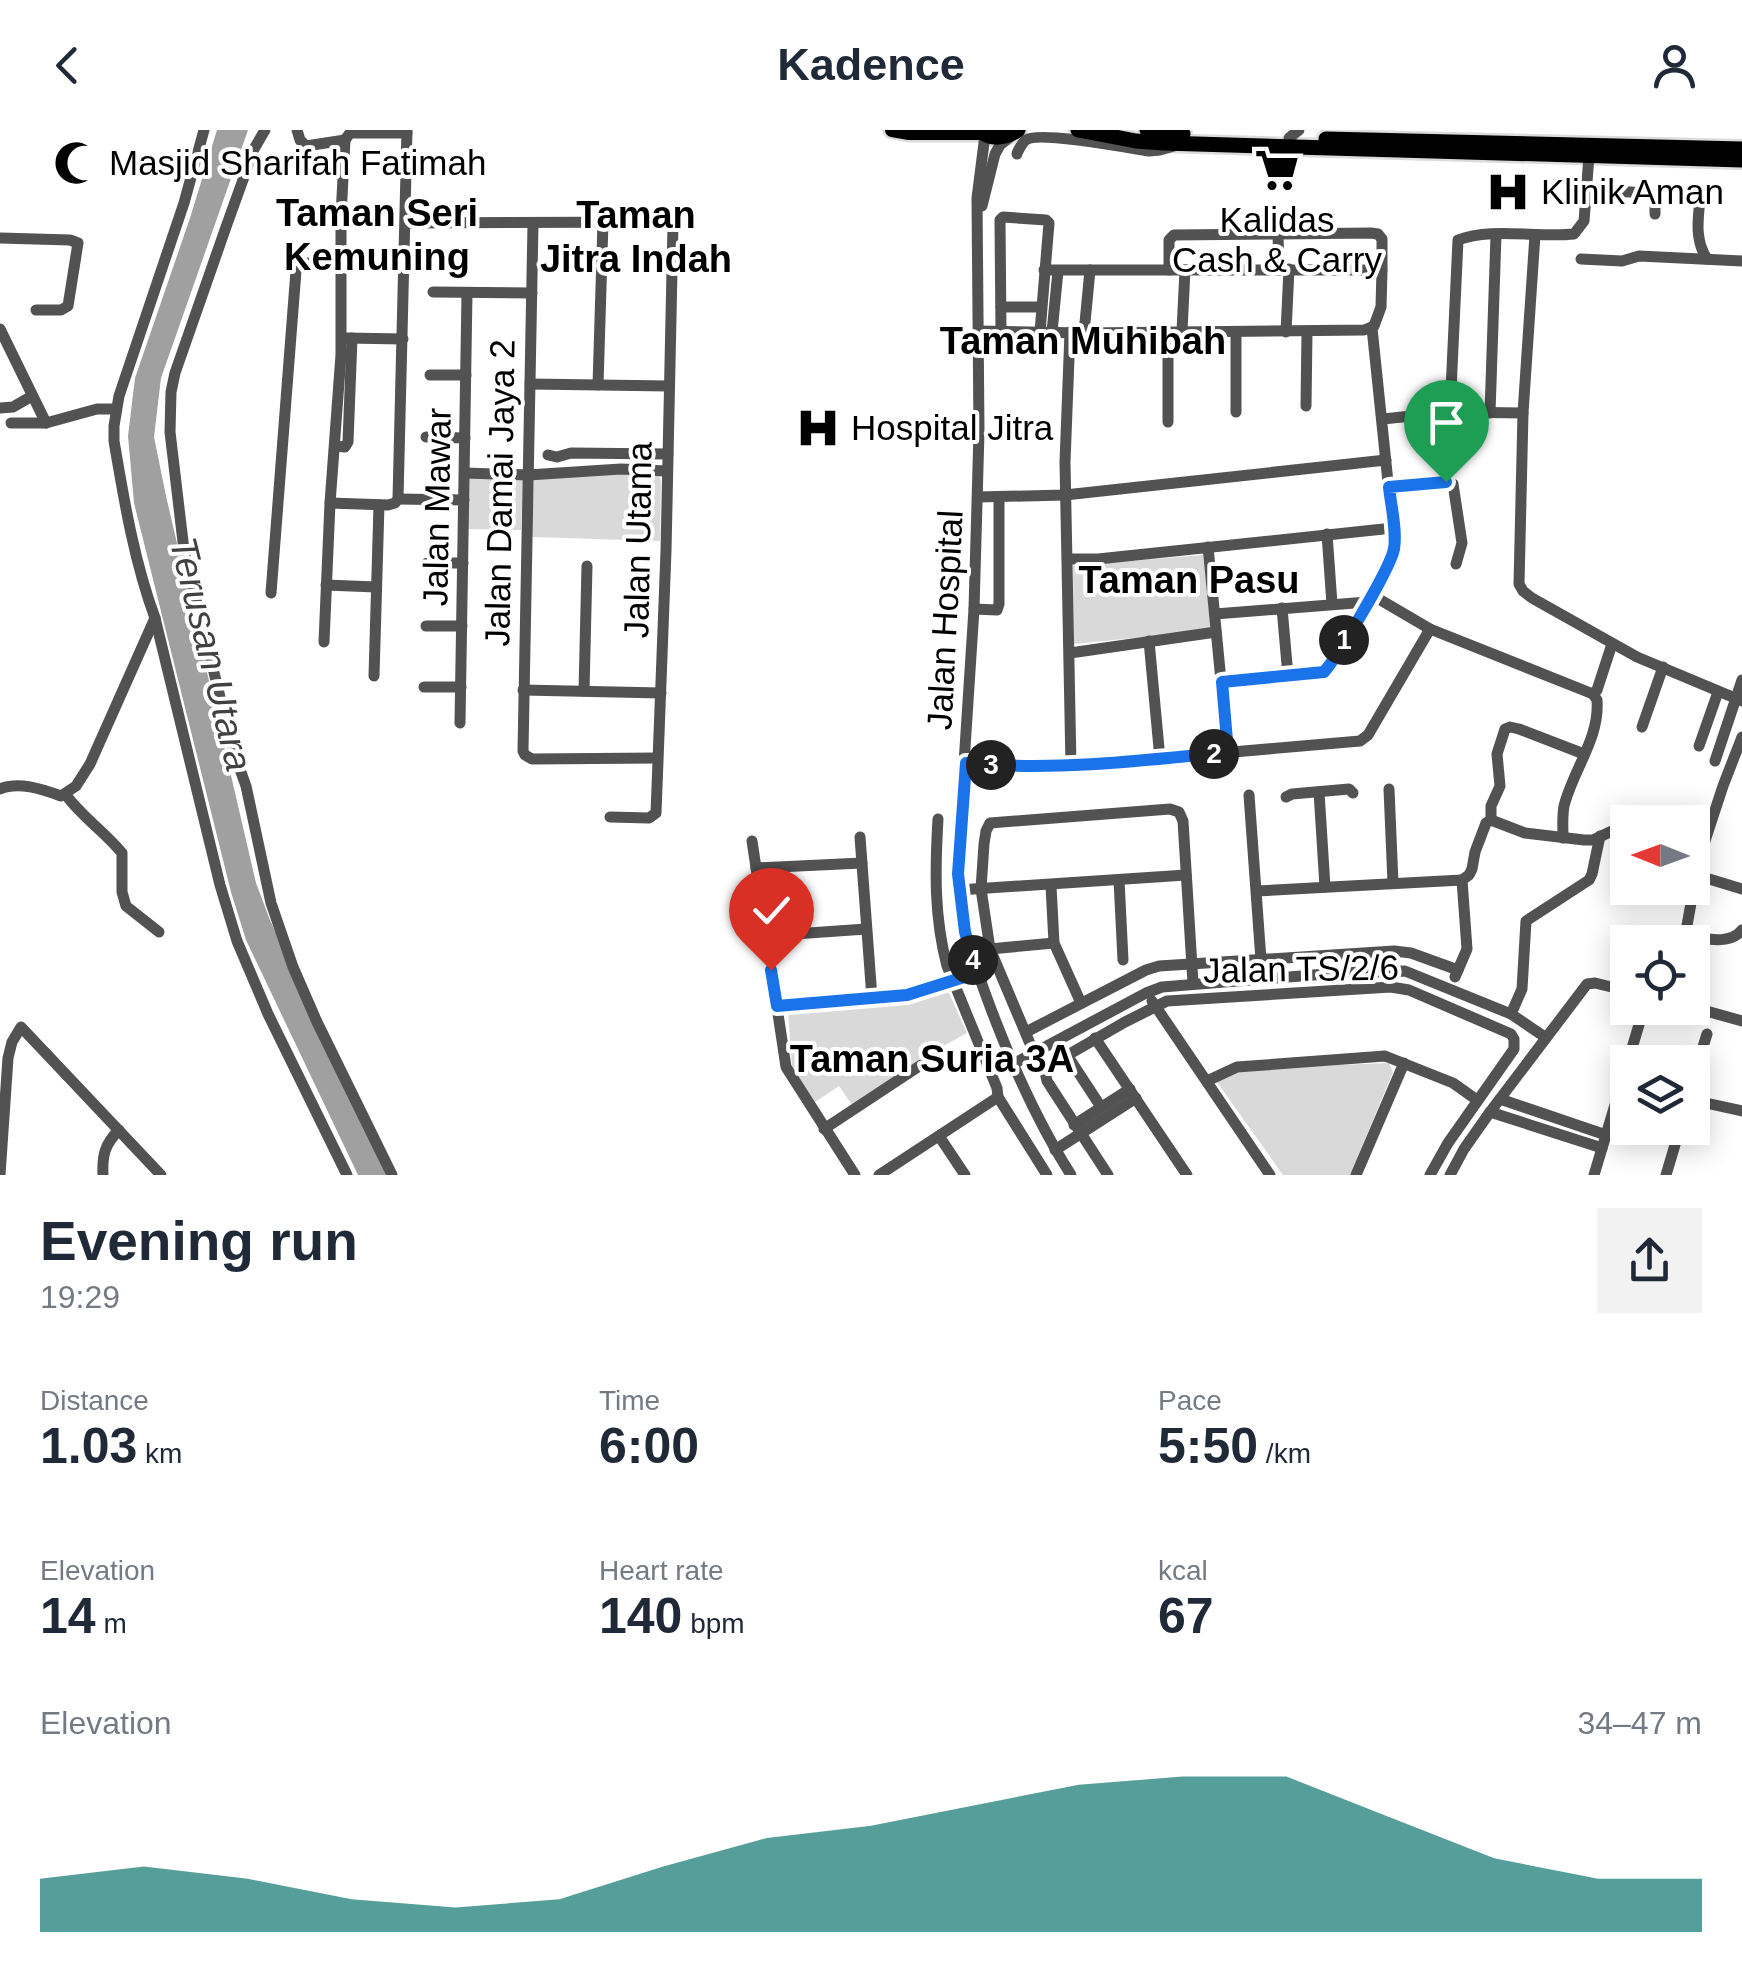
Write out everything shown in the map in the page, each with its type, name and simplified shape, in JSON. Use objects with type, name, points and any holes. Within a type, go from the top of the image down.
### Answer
[{"type":"highway","points":[[1078,130],[1177,144],[1742,160]]},
{"type":"highway","points":[[1150,130],[1175,134],[1323,134],[1742,149]]},
{"type":"highway","points":[[981,133],[1002,138],[1018,131]]},
{"type":"main road","points":[[892,130],[981,133]]},
{"type":"street","points":[[204,130],[184,203],[128,366],[116,410],[114,440],[146,594],[237,941],[268,1014],[347,1175]]},
{"type":"street","points":[[265,130],[254,150],[175,372],[170,432],[178,507],[194,597],[246,786],[271,904],[317,1022],[392,1175]]},
{"type":"street","points":[[298,130],[306,146],[345,140]]},
{"type":"street","name":"Jalan Hospital","points":[[978,223],[995,154],[1018,131]]},
{"type":"street","points":[[324,642],[330,503],[334,446],[347,338],[340,265],[345,140],[355,132],[407,132],[398,499],[394,504],[379,505],[330,503]]},
{"type":"street","name":"Jalan Hospital","points":[[981,133],[977,198],[978,497],[959,890],[965,932],[977,973],[1036,1117],[1071,1175]]},
{"type":"street","points":[[1016,154],[1024,140],[1031,138],[1149,151],[1177,144]]},
{"type":"street","points":[[1450,412],[1458,240],[1496,235],[1574,234],[1584,221],[1589,156]]},
{"type":"street","points":[[1588,190],[1651,193],[1655,214]]},
{"type":"street","points":[[1701,190],[1697,238],[1707,259]]},
{"type":"street","points":[[1001,332],[1001,218],[1046,220],[1049,226],[1041,307],[1046,332]]},
{"type":"street","points":[[406,223],[603,222],[598,385]]},
{"type":"street","name":"Jalan Utama","points":[[603,222],[672,222],[674,236],[657,798],[654,815],[649,818],[610,817]]},
{"type":"street","name":"Jalan Damai Jaya 2","points":[[534,224],[522,746],[525,755],[532,759],[657,758]]},
{"type":"street","points":[[1278,234],[1284,269],[1286,332]]},
{"type":"street","points":[[1168,270],[1169,240],[1174,235],[1378,234],[1382,239],[1381,307],[1372,328],[1394,551],[1327,668],[1320,673],[1222,682]]},
{"type":"street","points":[[1490,413],[1496,235]]},
{"type":"street","points":[[1535,235],[1523,413],[1520,588],[1612,644],[1739,700]]},
{"type":"street","points":[[0,238],[78,243],[68,306],[61,310],[36,310]]},
{"type":"street","points":[[1582,259],[1622,261],[1639,256],[1742,260]]},
{"type":"street","points":[[271,592],[296,271],[307,263],[340,265]]},
{"type":"street","points":[[1044,270],[1382,270]]},
{"type":"street","points":[[1046,332],[1058,270]]},
{"type":"street","points":[[1084,333],[1090,270]]},
{"type":"street","points":[[1182,332],[1185,270]]},
{"type":"street","points":[[433,292],[532,293]]},
{"type":"street","name":"Jalan Mawar","points":[[460,723],[468,292]]},
{"type":"street","points":[[1001,307],[1041,307]]},
{"type":"street","points":[[978,331],[1307,332],[1372,328]]},
{"type":"street","points":[[0,329],[46,423]]},
{"type":"street","points":[[1070,332],[1066,495],[1071,766]]},
{"type":"street","points":[[1168,332],[1168,422]]},
{"type":"street","points":[[1236,332],[1236,412]]},
{"type":"street","points":[[1306,406],[1307,332]]},
{"type":"street","points":[[347,338],[403,339]]},
{"type":"street","points":[[430,375],[466,375]]},
{"type":"street","points":[[530,384],[669,386]]},
{"type":"street","points":[[0,408],[32,396]]},
{"type":"street","points":[[11,422],[46,423],[97,409],[116,410]]},
{"type":"street","points":[[1383,419],[1450,412],[1523,413]]},
{"type":"street","points":[[426,437],[465,438]]},
{"type":"street","points":[[548,454],[557,458],[570,453],[668,454]]},
{"type":"street","points":[[621,469],[622,454]]},
{"type":"street","points":[[978,497],[1066,495],[1386,460]]},
{"type":"street","points":[[464,473],[528,475],[621,469],[667,472]]},
{"type":"street","points":[[1389,487],[1453,484],[1462,543],[1456,564]]},
{"type":"street","points":[[974,609],[996,610],[999,604],[999,497]]},
{"type":"street","points":[[398,499],[464,500]]},
{"type":"street","points":[[374,676],[379,505]]},
{"type":"street","points":[[1068,559],[1393,528]]},
{"type":"street","points":[[1327,534],[1332,604]]},
{"type":"street","points":[[1208,547],[1228,752]]},
{"type":"street","points":[[427,563],[463,563]]},
{"type":"street","points":[[584,691],[588,566]]},
{"type":"street","points":[[326,585],[376,586]]},
{"type":"street","points":[[1214,614],[1369,598],[1430,630],[1593,694],[1597,718],[1565,802],[1563,838]]},
{"type":"street","points":[[1282,608],[1288,676]]},
{"type":"street","points":[[66,795],[90,764],[154,618]]},
{"type":"street","points":[[426,626],[462,626]]},
{"type":"street","points":[[966,763],[1071,766],[1360,741],[1368,735],[1430,630]]},
{"type":"street","points":[[1070,653],[1216,632]]},
{"type":"street","points":[[1149,640],[1160,759]]},
{"type":"street","points":[[1593,694],[1612,644]]},
{"type":"street","points":[[1642,727],[1662,668]]},
{"type":"street","points":[[1715,760],[1739,700],[1742,680]]},
{"type":"street","points":[[424,687],[461,687]]},
{"type":"street","points":[[523,690],[661,693]]},
{"type":"street","points":[[1699,746],[1718,692]]},
{"type":"street","points":[[1491,820],[1491,806],[1500,786],[1496,754],[1505,729],[1519,729],[1584,754]]},
{"type":"street","points":[[1710,817],[1722,786],[1738,768],[1742,737]]},
{"type":"street","points":[[0,789],[39,788],[66,795],[122,853],[126,906],[159,932]]},
{"type":"street","points":[[1389,789],[1393,883]]},
{"type":"street","points":[[1319,792],[1324,887]]},
{"type":"street","points":[[1286,797],[1353,792]]},
{"type":"street","points":[[1249,796],[1261,960]]},
{"type":"street","points":[[1034,1053],[990,948],[981,889],[984,844],[990,824],[1170,809],[1179,812],[1183,821],[1193,983]]},
{"type":"street","points":[[938,820],[934,873],[942,947],[998,1098],[1047,1175]]},
{"type":"street","points":[[1491,820],[1525,833],[1563,838],[1588,840],[1610,832]]},
{"type":"street","points":[[1257,892],[1462,880],[1469,875],[1486,823],[1491,820]]},
{"type":"street","points":[[860,836],[872,998]]},
{"type":"street","points":[[1511,1014],[1522,989],[1526,921],[1589,880],[1600,836]]},
{"type":"street","points":[[752,841],[786,1067],[855,1175]]},
{"type":"street","points":[[756,868],[862,862]]},
{"type":"street","points":[[959,890],[1186,875]]},
{"type":"street","points":[[1710,879],[1742,889]]},
{"type":"street","points":[[1119,880],[1123,960]]},
{"type":"street","points":[[1450,988],[1467,949],[1462,880]]},
{"type":"street","points":[[1051,886],[1054,943],[1081,1003]]},
{"type":"street","points":[[766,936],[866,929]]},
{"type":"street","points":[[1710,940],[1737,937],[1742,930]]},
{"type":"street","points":[[990,948],[1054,943]]},
{"type":"street","points":[[1026,1032],[1158,966],[1401,951],[1458,970]]},
{"type":"street","points":[[1014,1064],[1162,987],[1338,973],[1400,971],[1511,1014],[1545,1038]]},
{"type":"street","points":[[777,1006],[907,995],[977,973]]},
{"type":"street","points":[[1455,1173],[1490,1112],[1587,984],[1610,987]]},
{"type":"street","name":"Jalan TS/2/6","points":[[1156,1006],[1172,1000],[1391,987],[1409,990],[1511,1034],[1514,1049],[1476,1100],[1430,1175]]},
{"type":"street","points":[[1146,992],[1270,1175]]},
{"type":"street","points":[[1108,1175],[1045,1076],[1047,1067],[1156,1006]]},
{"type":"street","points":[[1710,1012],[1742,1021]]},
{"type":"street","points":[[0,1175],[8,1058],[21,1027],[160,1175]]},
{"type":"street","points":[[1703,1045],[1706,1034]]},
{"type":"street","points":[[1095,1038],[1187,1175]]},
{"type":"street","points":[[1067,1055],[1101,1107]]},
{"type":"street","points":[[1208,1081],[1237,1067],[1377,1056],[1390,1057],[1453,1083],[1476,1100]]},
{"type":"street","points":[[1356,1175],[1404,1063]]},
{"type":"street","points":[[824,1129],[920,1066]]},
{"type":"street","points":[[1055,1150],[1101,1107],[1133,1094]]},
{"type":"street","points":[[1077,1130],[1133,1094]]},
{"type":"street","points":[[879,1175],[998,1098]]},
{"type":"street","points":[[1500,1100],[1606,1134]]},
{"type":"street","points":[[1710,1104],[1742,1111]]},
{"type":"street","points":[[1490,1112],[1602,1148]]},
{"type":"street","points":[[1594,1175],[1610,1123]]},
{"type":"street","points":[[102,1175],[106,1144],[119,1130]]},
{"type":"street","points":[[939,1136],[965,1175]]},
{"type":"street","points":[[1666,1175],[1675,1145]]},
{"type":"shaded area","name":"Terusan Utara","points":[[217,130],[248,130],[161,378],[154,437],[256,883],[386,1175],[358,1175],[246,940],[134,503],[128,436],[135,378]]},
{"type":"shaded area","points":[[606,471],[659,474],[660,541],[532,537],[534,479]]},
{"type":"shaded area","points":[[469,475],[523,477],[521,530],[467,529]]},
{"type":"shaded area","points":[[1203,555],[1211,630],[1074,644],[1073,566]]},
{"type":"shaded area","points":[[944,990],[967,1033],[852,1105],[839,1086],[815,1102],[792,1067],[788,1011],[907,1003]]},
{"type":"shaded area","points":[[1389,1063],[1393,1072],[1350,1175],[1283,1175],[1217,1082],[1237,1069]]},
{"type":"place","name":"Masjid Sharifah Fatimah","points":[[76,163]]},
{"type":"place","name":"Kalidas Cash & Carry","points":[[1277,170]]},
{"type":"place","name":"Klinik Aman","points":[[1508,192]]},
{"type":"place","name":"Hospital Jitra","points":[[818,428]]},
{"type":"district","name":"Taman Seri Kemuning","points":[[377,235]]},
{"type":"district","name":"Taman Jitra Indah","points":[[636,237]]},
{"type":"district","name":"Taman Muhibah","points":[[1083,341]]},
{"type":"district","name":"Taman Pasu","points":[[1189,580]]},
{"type":"district","name":"Taman Suria 3A","points":[[932,1059]]},
{"type":"route","points":[[771,970],[777,1006],[907,995],[977,973],[965,932],[958,874],[966,763],[1071,766],[1228,752],[1222,682],[1324,672],[1392,557],[1389,487],[1446,482]]}]
